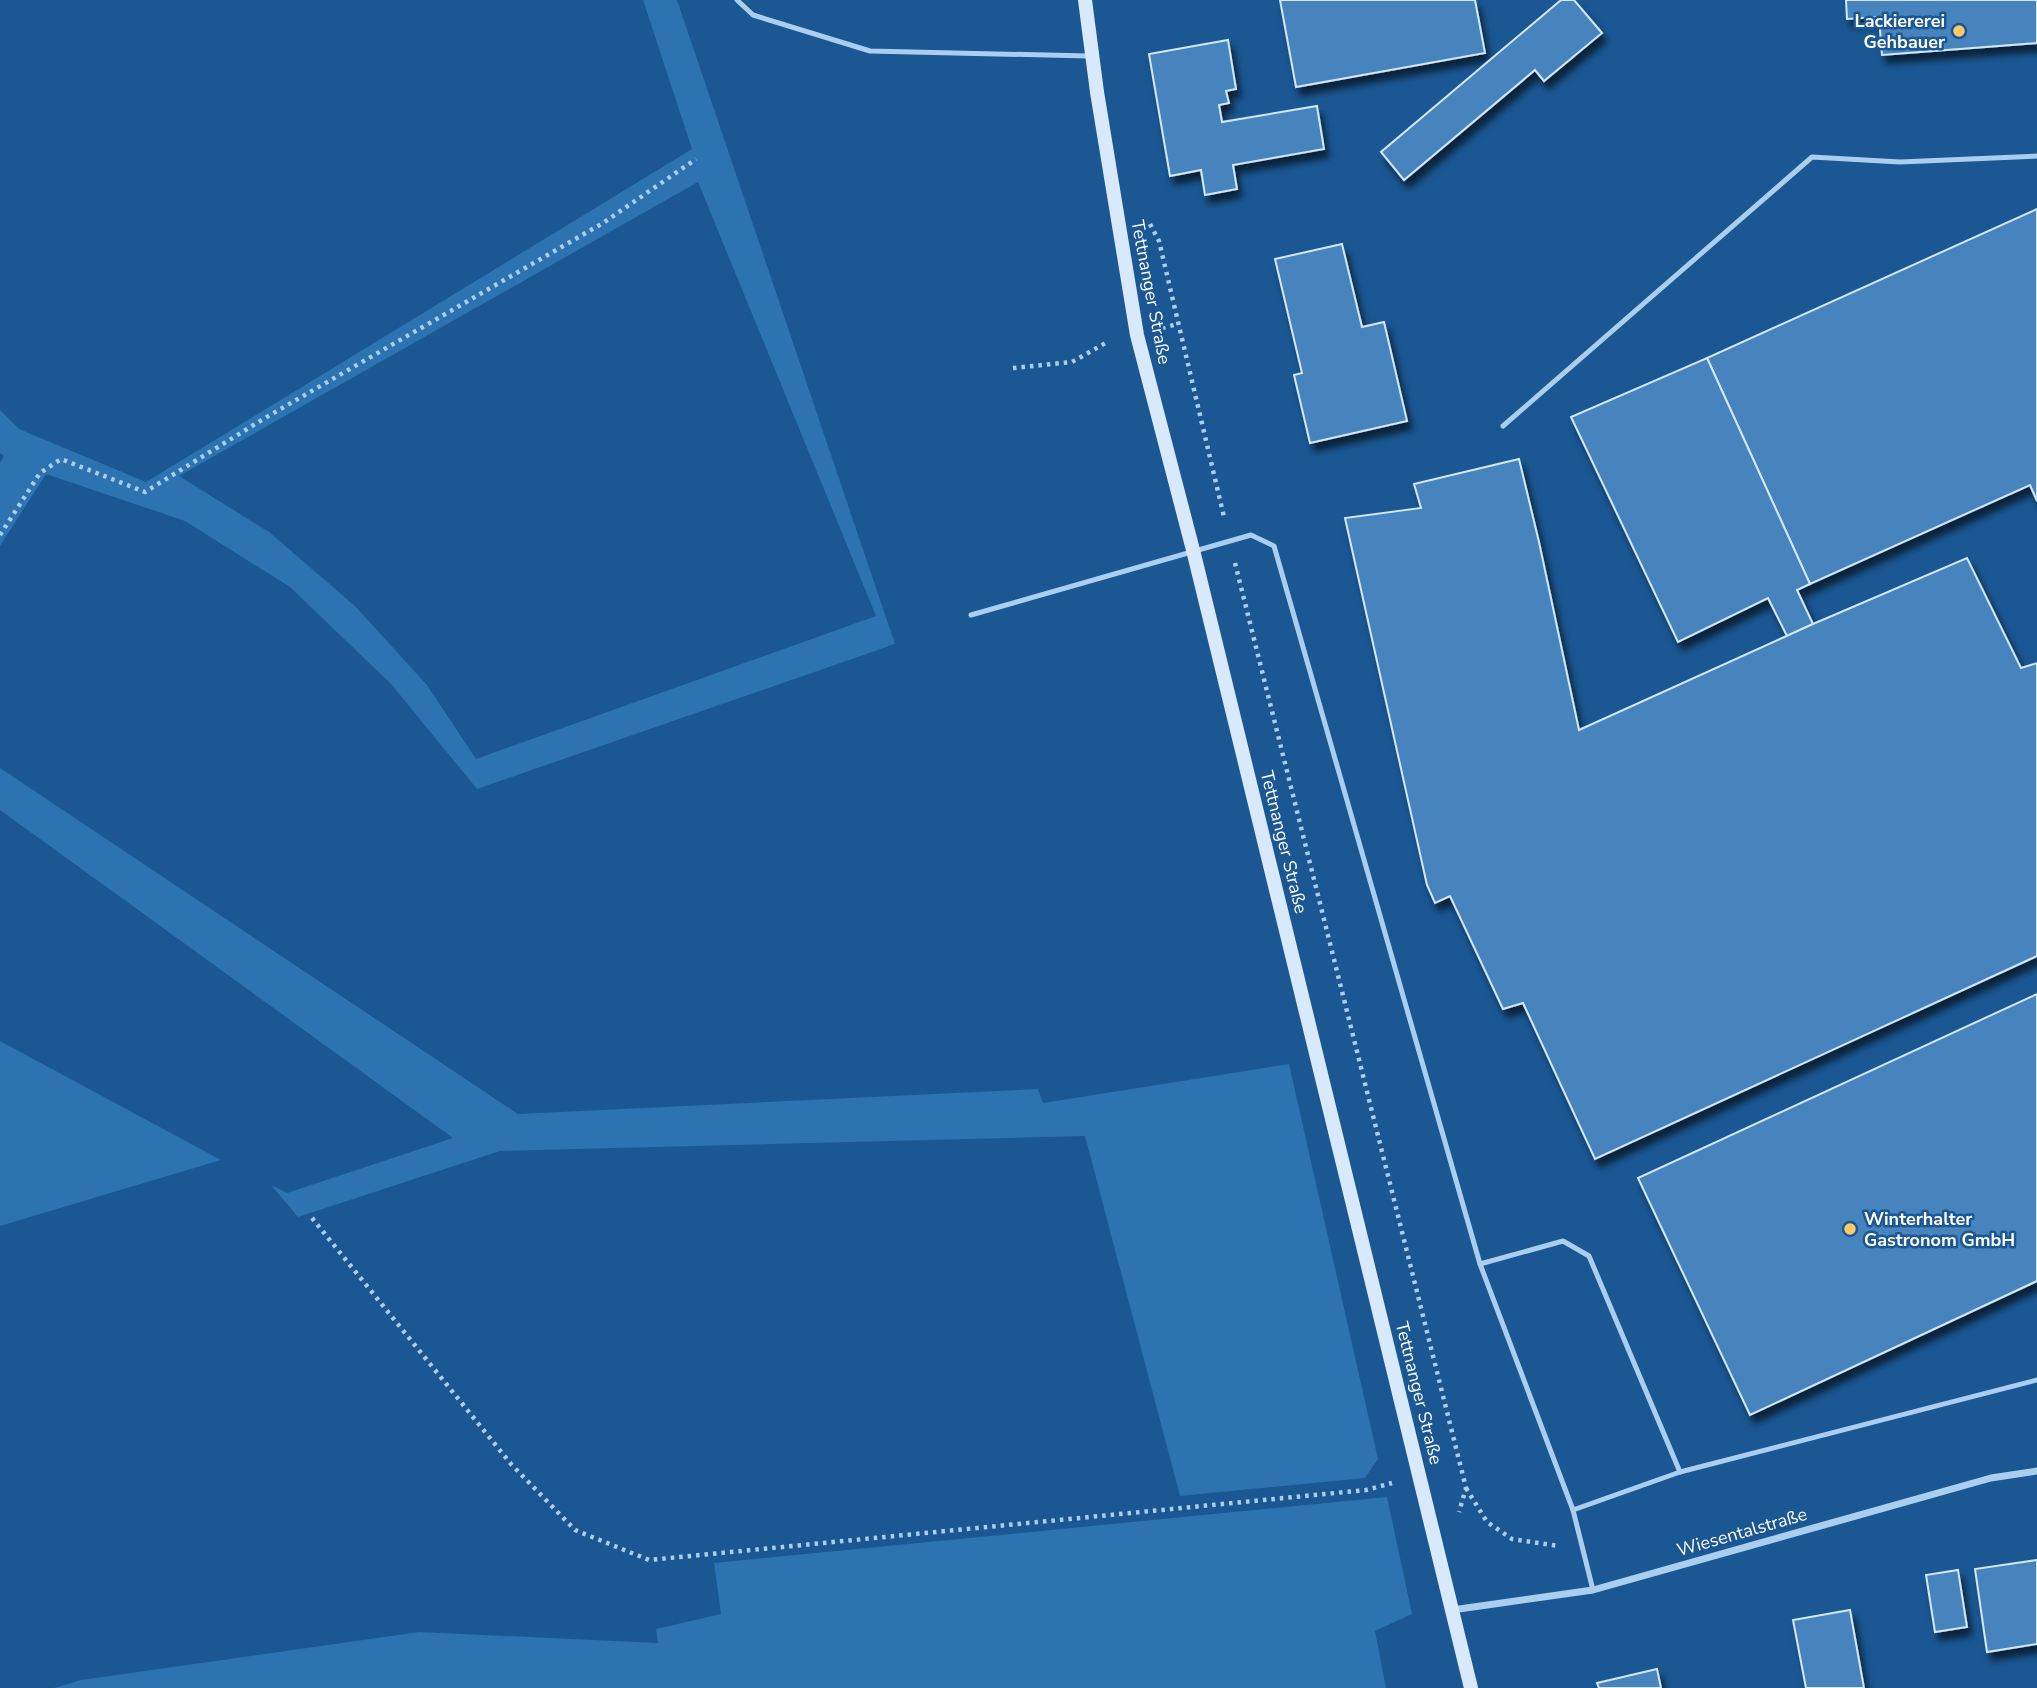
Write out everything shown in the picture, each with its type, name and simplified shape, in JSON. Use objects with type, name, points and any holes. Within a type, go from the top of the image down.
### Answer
[{"type":"main road","name":"Tettnanger Straße","points":[[1086,0],[1137,335],[1193,550],[1471,1688]]},
{"type":"street","name":"Wiesentalstraße","points":[[1452,1610],[1593,1590],[1991,1478],[2037,1471]]},
{"type":"lane","points":[[737,0],[753,15],[870,51],[1093,56]]},
{"type":"lane","points":[[1503,426],[1812,158],[1900,162],[2037,156]]},
{"type":"lane","points":[[971,615],[1251,534],[1275,546],[1480,1264],[1573,1510],[1593,1590]]},
{"type":"lane","points":[[1480,1264],[1563,1241],[1589,1256],[1680,1472]]},
{"type":"lane","points":[[1573,1510],[1680,1472],[2037,1380]]},
{"type":"path","points":[[0,535],[40,473],[61,460],[145,492],[265,418],[603,223],[696,159]]},
{"type":"path","points":[[1147,219],[1159,241],[1229,540],[1466,1488],[1487,1522],[1512,1539],[1583,1550]]},
{"type":"path","points":[[1013,368],[1072,362],[1110,340],[1178,324]]},
{"type":"path","points":[[312,1218],[511,1464],[575,1530],[649,1560],[1366,1490],[1420,1476]]},
{"type":"path","points":[[1458,1513],[1466,1488]]},
{"type":"shaded area","points":[[643,0],[677,0],[895,644],[477,789],[391,684],[290,587],[185,521],[46,474],[0,546],[0,463],[4,456],[0,453],[0,410],[19,429],[146,482],[692,149]],"holes":[[[698,182],[876,616],[476,759],[427,685],[355,606],[269,532],[179,476]]]},
{"type":"shaded area","points":[[0,768],[518,1114],[1038,1089],[1043,1103],[1289,1064],[1378,1459],[1365,1478],[1180,1496],[1085,1136],[500,1151],[298,1217],[271,1185],[287,1193],[453,1138],[0,810]]},
{"type":"shaded area","points":[[0,1041],[221,1160],[0,1226]]},
{"type":"shaded area","points":[[1387,1497],[1412,1614],[1375,1631],[1386,1688],[54,1688],[81,1680],[419,1632],[658,1643],[656,1629],[721,1614],[714,1563]]},
{"type":"building","points":[[1280,0],[1475,0],[1485,53],[1296,87]]},
{"type":"building","points":[[1561,0],[1574,0],[1602,33],[1544,81],[1535,70],[1404,180],[1381,152]]},
{"type":"building","name":"Lackiererei Gehbauer","points":[[1846,0],[2037,0],[2037,43],[1882,55],[1879,17],[1847,19]]},
{"type":"building","points":[[1228,40],[1236,89],[1226,91],[1229,103],[1219,105],[1222,122],[1317,106],[1324,149],[1233,165],[1237,189],[1205,195],[1201,170],[1170,176],[1149,54]]},
{"type":"building","points":[[2037,209],[2037,501],[2030,485],[1810,584],[1707,358]]},
{"type":"building","points":[[1342,244],[1362,327],[1384,322],[1407,421],[1310,443],[1294,375],[1302,373],[1275,259]]},
{"type":"building","points":[[1707,358],[1810,584],[1797,590],[1813,624],[1787,636],[1768,598],[1678,642],[1571,417]]},
{"type":"building","points":[[1519,459],[1579,730],[1967,558],[2021,668],[2037,663],[2037,956],[1595,1159],[1523,1003],[1503,1009],[1450,896],[1435,903],[1427,885],[1345,518],[1421,508],[1414,484]]},
{"type":"building","name":"Winterhalter Gastronom GmbH","points":[[2037,994],[2037,1281],[1750,1415],[1638,1178]]},
{"type":"building","points":[[2037,1560],[2037,1644],[1987,1652],[1975,1569]]},
{"type":"building","points":[[1958,1570],[1967,1627],[1935,1632],[1926,1575]]},
{"type":"building","points":[[1850,1610],[1864,1688],[1806,1688],[1793,1620]]},
{"type":"building","points":[[1657,1669],[1661,1688],[1599,1688],[1597,1683]]},
{"type":"place","name":"Lackiererei Gehbauer","points":[[1959,31]]},
{"type":"place","name":"Winterhalter Gastronom GmbH","points":[[1850,1229]]}]
